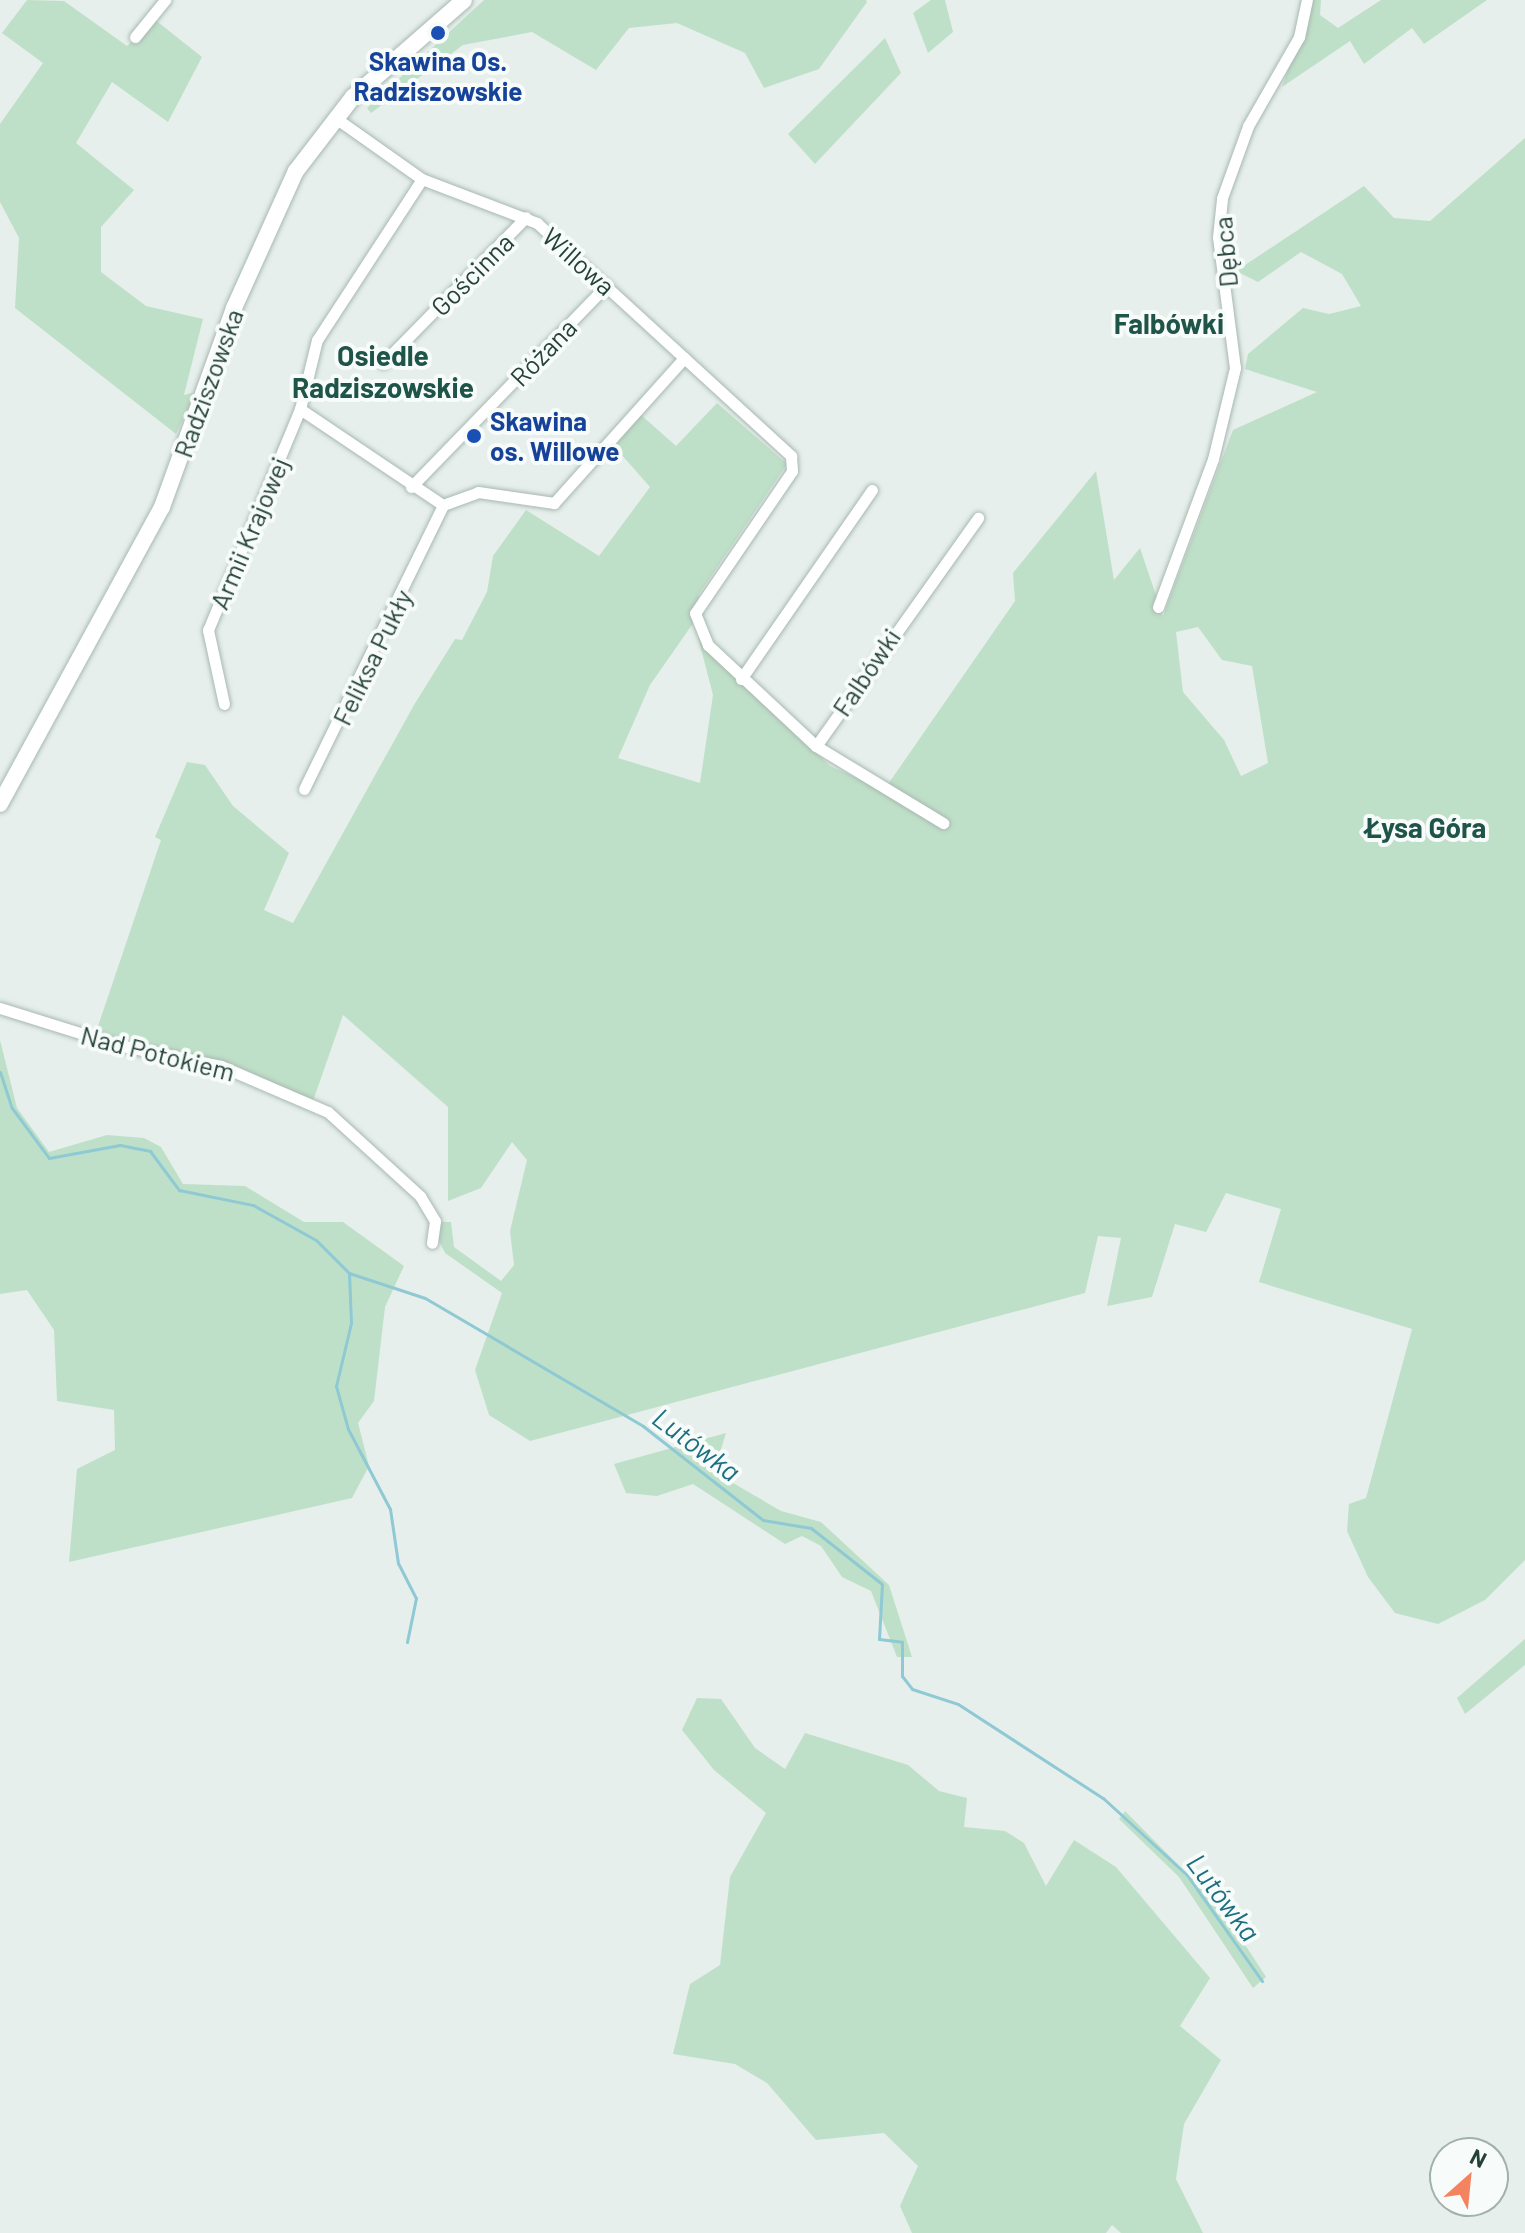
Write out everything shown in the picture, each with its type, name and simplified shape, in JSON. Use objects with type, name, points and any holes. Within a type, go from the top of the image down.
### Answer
[{"type":"street","points":[[135,37],[165,0]]},
{"type":"street","name":"Radziszowska","points":[[0,804],[145,542],[250,268],[296,171],[334,117],[464,0]]},
{"type":"street","name":"Dębca","points":[[1158,607],[1213,459],[1235,368],[1218,237],[1222,198],[1248,126],[1299,37],[1307,0]]},
{"type":"street","name":"Willowa","points":[[334,117],[422,179],[526,217],[607,285],[791,456]]},
{"type":"street","name":"Armii Krajowej","points":[[224,704],[208,630],[300,409],[317,340],[422,179]]},
{"type":"street","name":"Gościnna","points":[[383,363],[526,217]]},
{"type":"street","name":"Różana","points":[[411,487],[607,285]]},
{"type":"street","points":[[300,409],[411,487],[443,505],[478,492],[554,503],[684,358]]},
{"type":"street","name":"Falbówki","points":[[791,456],[792,471],[695,613],[708,645],[816,746],[978,518]]},
{"type":"street","points":[[741,679],[872,490]]},
{"type":"street","name":"Feliksa Pukły","points":[[304,789],[443,505]]},
{"type":"street","points":[[816,746],[943,823]]},
{"type":"street","name":"Nad Potokiem","points":[[0,1008],[118,1045],[221,1066],[328,1112],[420,1196],[435,1221],[432,1243]]},
{"type":"green space","points":[[27,0],[64,1],[127,46],[154,19],[202,57],[168,122],[112,82],[76,143],[134,190],[101,227],[101,272],[146,306],[203,319],[184,395],[196,392],[176,434],[15,308],[19,238],[0,202],[0,124],[43,63],[2,33]]},
{"type":"green space","points":[[484,0],[867,2],[819,69],[764,88],[745,53],[677,23],[629,28],[596,70],[532,32],[463,45],[371,113],[367,108]]},
{"type":"green space","points":[[931,0],[945,0],[953,32],[928,53],[913,13]]},
{"type":"green space","points":[[1313,0],[1321,0],[1320,15],[1338,28],[1381,0],[1487,0],[1424,44],[1412,28],[1364,64],[1350,41],[1282,87]]},
{"type":"green space","points":[[885,38],[901,73],[815,164],[788,134]]},
{"type":"green space","points":[[1525,138],[1525,1560],[1485,1600],[1438,1624],[1395,1613],[1368,1577],[1347,1531],[1349,1504],[1366,1498],[1412,1329],[1259,1282],[1281,1209],[1226,1193],[1206,1232],[1175,1224],[1152,1297],[1107,1306],[1121,1238],[1098,1236],[1085,1293],[530,1441],[489,1415],[475,1370],[502,1293],[445,1253],[436,1235],[441,1222],[451,1222],[454,1247],[501,1281],[514,1265],[510,1231],[527,1160],[512,1142],[481,1188],[448,1201],[448,1107],[343,1015],[313,1101],[237,1066],[95,1035],[161,840],[155,837],[187,762],[205,765],[233,806],[289,853],[264,910],[293,923],[414,705],[455,639],[462,640],[487,592],[493,556],[526,510],[599,556],[650,487],[613,445],[640,414],[676,446],[717,403],[787,464],[699,594],[694,622],[650,685],[618,758],[700,783],[713,695],[698,637],[830,766],[884,790],[1015,601],[1013,573],[1096,471],[1114,580],[1140,548],[1163,616],[1233,430],[1317,392],[1245,369],[1248,354],[1303,308],[1329,314],[1361,306],[1342,274],[1301,252],[1258,282],[1236,271],[1364,186],[1394,218],[1430,221]],"holes":[[[1198,627],[1222,660],[1252,666],[1268,763],[1241,776],[1224,740],[1183,692],[1176,632]]]},
{"type":"green space","points":[[0,1040],[17,1108],[49,1152],[107,1135],[144,1138],[161,1147],[183,1184],[245,1186],[304,1222],[343,1222],[404,1266],[385,1307],[374,1401],[358,1423],[369,1466],[352,1498],[69,1562],[77,1469],[115,1450],[114,1410],[57,1401],[54,1330],[27,1290],[0,1294]]},
{"type":"green space","points":[[726,1433],[714,1472],[781,1511],[821,1522],[889,1585],[912,1657],[897,1657],[871,1591],[842,1577],[821,1546],[802,1536],[785,1544],[693,1484],[657,1496],[626,1493],[614,1464]]},
{"type":"green space","points":[[1525,1639],[1525,1665],[1465,1714],[1457,1698]]},
{"type":"green space","points":[[697,1698],[721,1699],[755,1748],[785,1769],[805,1733],[908,1765],[939,1791],[967,1798],[964,1827],[1005,1831],[1024,1843],[1046,1886],[1074,1840],[1116,1867],[1210,1978],[1180,2026],[1221,2060],[1184,2124],[1176,2179],[1203,2233],[1121,2233],[1112,2225],[1106,2233],[912,2233],[900,2206],[918,2166],[884,2133],[816,2140],[767,2083],[735,2064],[673,2054],[690,1984],[720,1965],[730,1877],[766,1813],[714,1770],[682,1730]]},
{"type":"green space","points":[[1125,1811],[1222,1909],[1266,1977],[1253,1988],[1179,1877],[1119,1819]]},
{"type":"waterway","name":"Lutówka","points":[[0,1072],[12,1108],[49,1158],[120,1145],[150,1151],[179,1190],[253,1205],[316,1240],[349,1273],[425,1298],[643,1426],[763,1520],[811,1528],[882,1584],[879,1639],[902,1642],[902,1676],[912,1689],[958,1704],[1103,1798],[1187,1875],[1262,1981]]},
{"type":"waterway","points":[[349,1273],[351,1323],[336,1386],[348,1429],[390,1509],[398,1563],[416,1598],[407,1642]]},
{"type":"place","name":"Skawina Os. Radziszowskie","points":[[438,33]]},
{"type":"place","name":"Skawina os. Willowe","points":[[474,436]]},
{"type":"district","name":"Falbówki","points":[[1169,323]]},
{"type":"district","name":"Osiedle Radziszowskie","points":[[383,371]]},
{"type":"district","name":"Łysa Góra","points":[[1425,827]]}]
